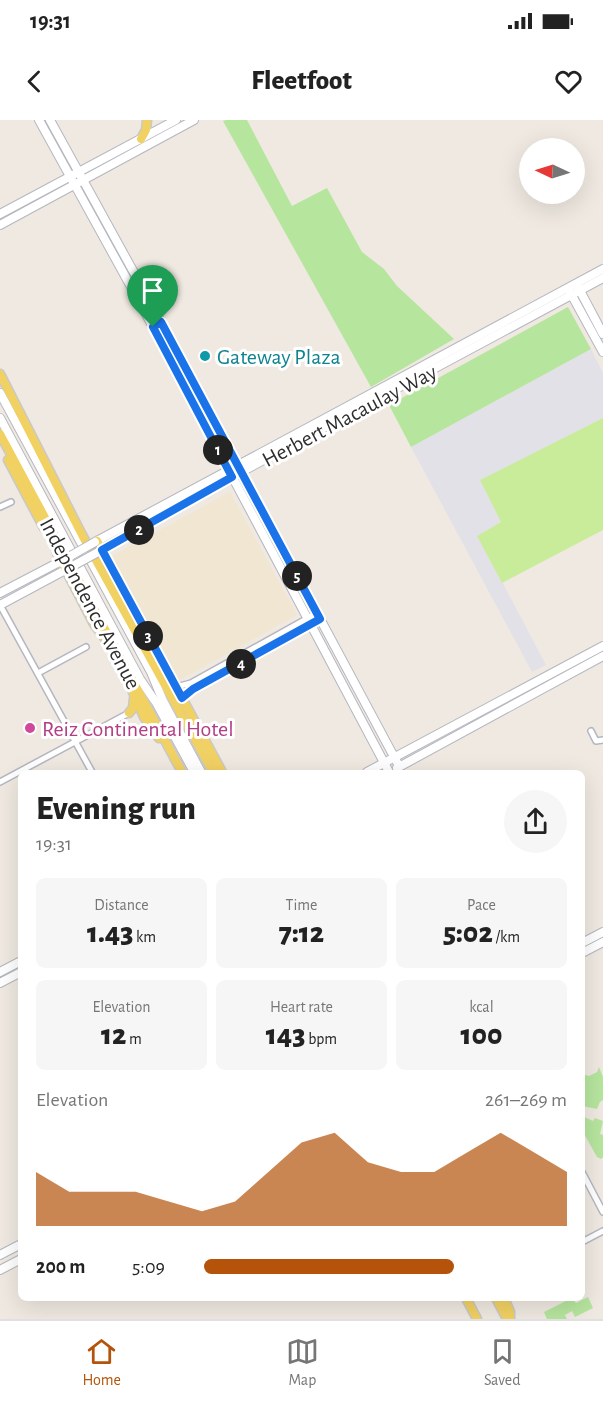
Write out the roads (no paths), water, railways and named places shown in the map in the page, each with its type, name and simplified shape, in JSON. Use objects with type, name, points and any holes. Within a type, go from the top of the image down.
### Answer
[{"type":"main road","points":[[39,120],[74,175]]},
{"type":"main road","points":[[50,120],[117,262],[388,770]]},
{"type":"main road","points":[[141,139],[146,130],[147,120]]},
{"type":"main road","points":[[0,214],[176,120]]},
{"type":"main road","points":[[0,225],[194,120]]},
{"type":"main road","points":[[78,183],[154,309],[399,769],[603,656]]},
{"type":"main road","name":"Herbert Macaulay Way","points":[[0,605],[101,551],[239,469],[570,292],[603,269]]},
{"type":"main road","name":"Herbert Macaulay Way","points":[[578,287],[603,278]]},
{"type":"main road","points":[[578,287],[603,334]]},
{"type":"main road","points":[[570,292],[603,352]]},
{"type":"main road","points":[[153,327],[161,322]]},
{"type":"main road","name":"Independence Avenue","points":[[0,374],[21,422],[200,770]]},
{"type":"main road","name":"Independence Avenue","points":[[0,393],[21,422],[212,770]]},
{"type":"main road","name":"Independence Avenue","points":[[0,418],[2,433],[179,770]]},
{"type":"main road","points":[[2,433],[13,470],[102,636],[122,660],[126,678],[144,717],[151,729],[170,750]]},
{"type":"main road","name":"Independence Avenue","points":[[2,433],[193,770]]},
{"type":"main road","name":"Herbert Macaulay Way","points":[[0,593],[96,541],[230,474]]},
{"type":"main road","points":[[96,541],[221,770]]},
{"type":"main road","points":[[372,770],[603,646]]},
{"type":"main road","points":[[129,713],[134,706],[134,698]]},
{"type":"main road","points":[[129,713],[138,713],[144,717]]},
{"type":"main road","points":[[585,941],[603,932]]},
{"type":"main road","points":[[585,951],[603,942]]},
{"type":"main road","points":[[0,972],[18,963]]},
{"type":"main road","points":[[0,983],[18,974]]},
{"type":"main road","points":[[0,1255],[18,1246]]},
{"type":"main road","points":[[0,1270],[18,1260]]},
{"type":"main road","points":[[468,1301],[477,1319]]},
{"type":"main road","points":[[498,1301],[509,1319]]},
{"type":"main road","points":[[505,1301],[510,1312],[509,1319]]},
{"type":"street","points":[[0,507],[11,502]]},
{"type":"street","points":[[0,605],[92,770]]},
{"type":"street","points":[[182,698],[193,689],[318,616]]},
{"type":"street","points":[[176,687],[191,683],[309,621]]},
{"type":"street","points":[[38,673],[86,646]]},
{"type":"street","points":[[22,770],[129,713]]},
{"type":"street","points":[[591,731],[596,741],[603,740]]},
{"type":"street","points":[[0,782],[18,772]]},
{"type":"street","points":[[585,1178],[603,1212]]},
{"type":"street","points":[[585,1240],[603,1231]]},
{"type":"place","name":"Gateway Plaza","points":[[205,356]]},
{"type":"place","name":"Reiz Continental Hotel","points":[[30,728]]}]
